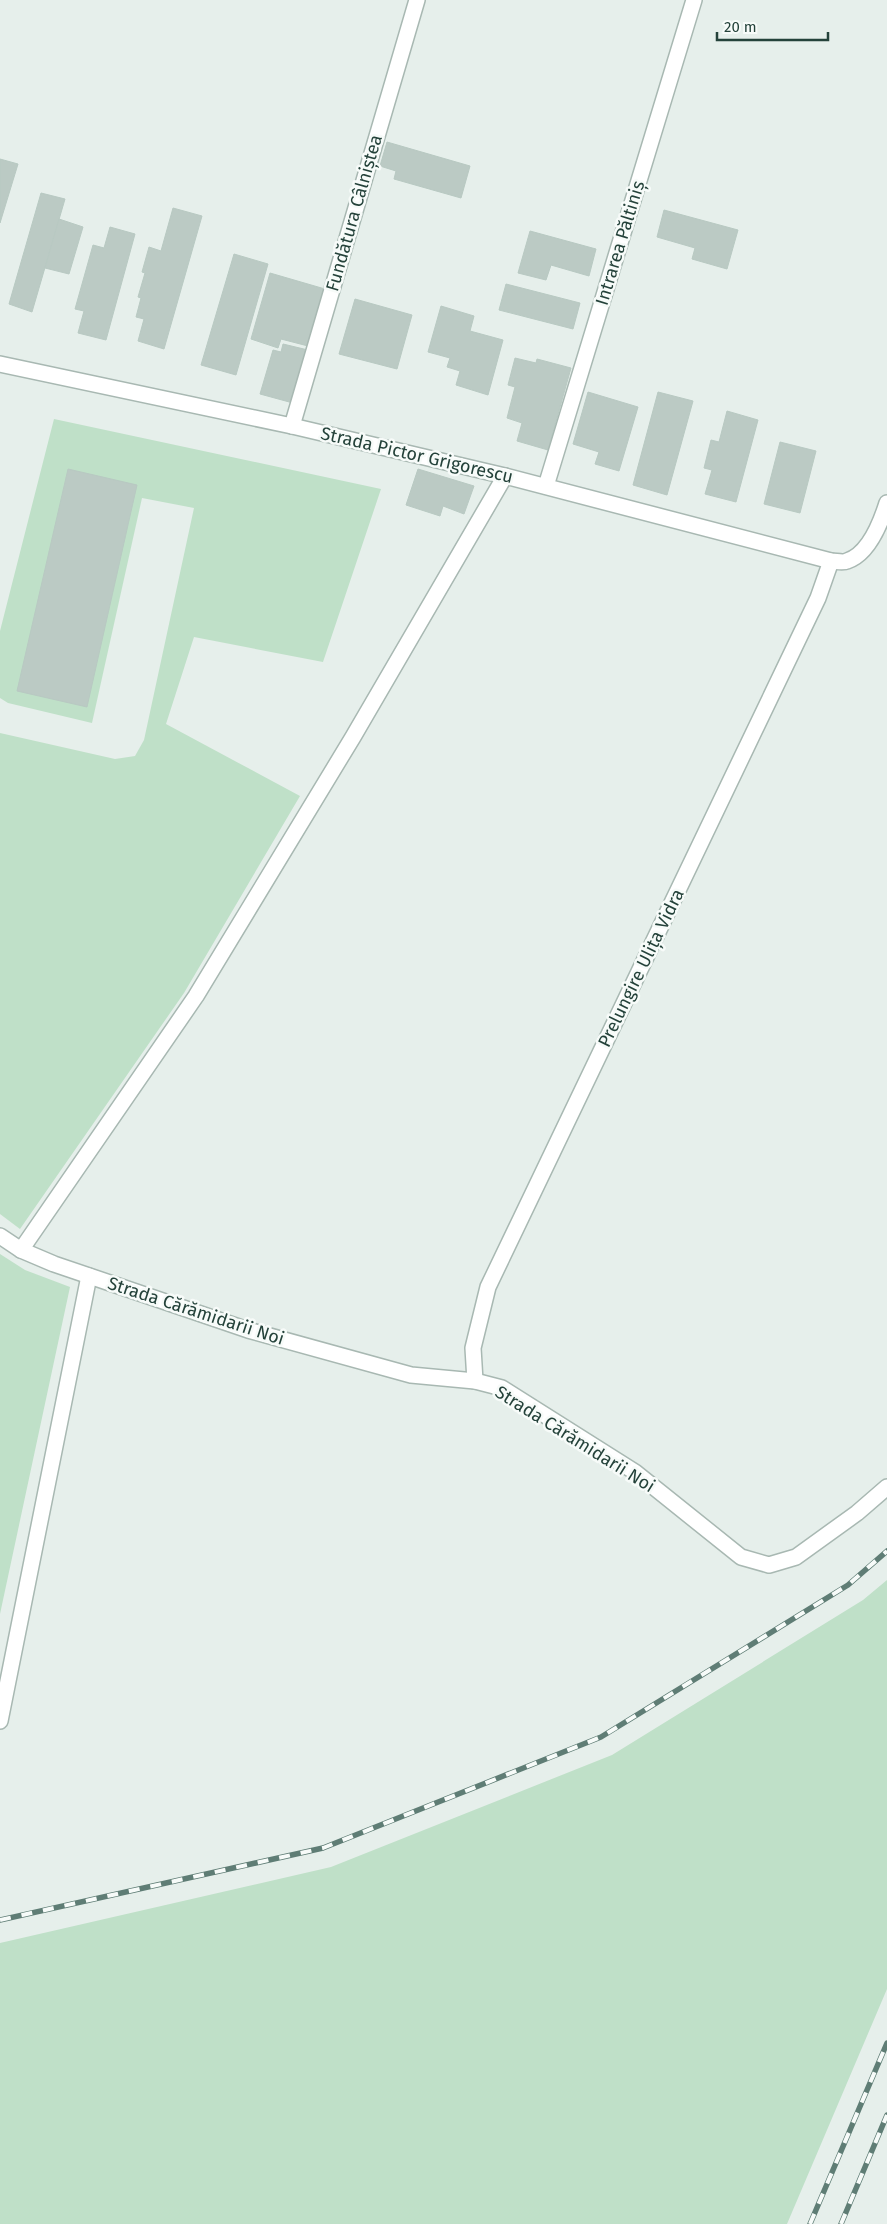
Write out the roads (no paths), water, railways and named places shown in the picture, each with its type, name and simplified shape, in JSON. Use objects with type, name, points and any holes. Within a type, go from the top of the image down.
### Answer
[{"type":"street","name":"Fundătura Câlniștea","points":[[292,426],[416,0]]},
{"type":"street","name":"Intrarea Păltiniș","points":[[546,486],[694,0]]},
{"type":"street","name":"Strada Pictor Grigorescu","points":[[0,364],[292,426],[505,476],[831,561]]},
{"type":"street","points":[[21,1250],[196,996],[353,737],[505,476]]},
{"type":"street","points":[[831,561],[847,561],[861,552],[872,537],[887,503]]},
{"type":"street","name":"Prelungire Ulița Vidra","points":[[475,1381],[473,1348],[488,1288],[818,598],[831,561]]},
{"type":"street","name":"Strada Cărămidarii Noi","points":[[0,1236],[21,1250],[89,1276],[248,1330],[410,1374],[475,1381],[502,1388],[635,1472],[741,1556],[769,1565],[796,1557],[857,1513],[887,1486]]},
{"type":"street","points":[[0,1721],[89,1276]]},
{"type":"railway","points":[[0,1920],[323,1848],[601,1737],[848,1585],[887,1551]]},
{"type":"railway","points":[[810,2224],[887,2043]]},
{"type":"railway","points":[[841,2224],[887,2115]]}]
